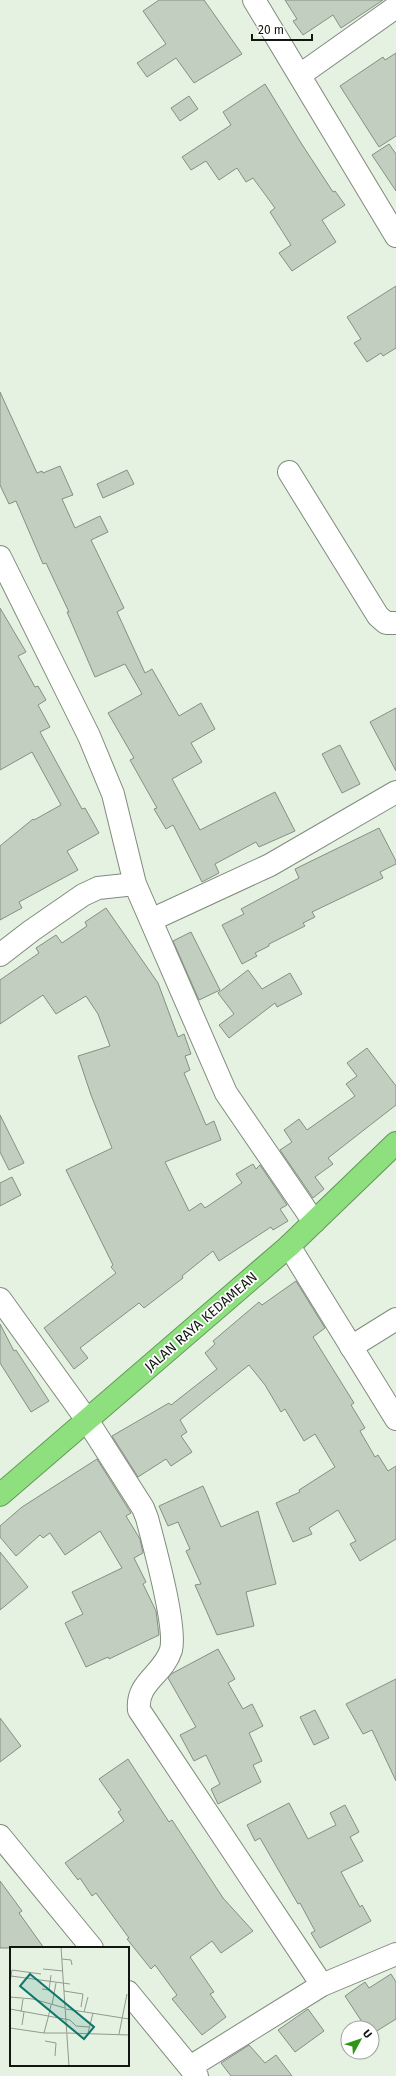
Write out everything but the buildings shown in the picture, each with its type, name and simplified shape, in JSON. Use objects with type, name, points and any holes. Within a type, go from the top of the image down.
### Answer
[{"type":"highway","name":"JALAN RAYA KEDAMEAN","points":[[0,1495],[289,1246],[396,1143]]},
{"type":"street","points":[[254,0],[394,226]]},
{"type":"street","points":[[300,75],[396,7]]},
{"type":"street","points":[[289,472],[378,616],[386,623],[392,625],[396,623]]},
{"type":"street","points":[[0,557],[90,736],[110,787],[135,884],[226,1093],[314,1222]]},
{"type":"street","points":[[151,920],[270,865],[396,792]]},
{"type":"street","points":[[0,955],[31,931],[83,895],[98,888],[135,884]]},
{"type":"street","points":[[289,1246],[396,1419]]},
{"type":"street","points":[[0,1299],[87,1420],[143,1508],[171,1623],[171,1648],[166,1663],[143,1687],[138,1699],[139,1710],[322,1985]]},
{"type":"street","points":[[351,1347],[396,1319]]},
{"type":"street","points":[[0,1836],[91,1947]]},
{"type":"street","points":[[129,1993],[194,2072],[322,1985],[396,1954]]}]
